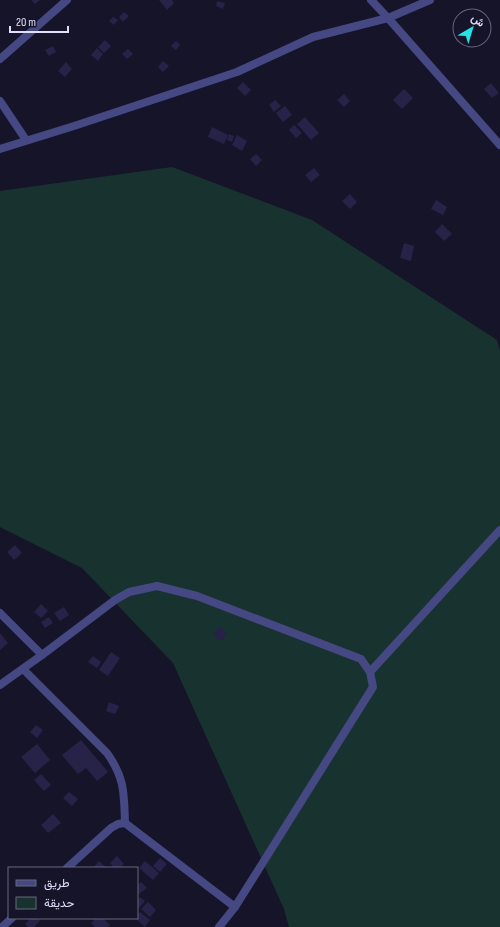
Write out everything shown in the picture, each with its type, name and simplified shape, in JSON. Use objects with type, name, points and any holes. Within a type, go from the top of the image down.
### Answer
[{"type":"street","points":[[0,59],[67,0]]},
{"type":"street","points":[[371,0],[500,145]]},
{"type":"street","points":[[0,149],[237,72],[313,37],[388,18],[430,0]]},
{"type":"street","points":[[0,101],[26,140]]},
{"type":"street","points":[[370,672],[500,530]]},
{"type":"street","points":[[0,685],[115,600],[129,592],[157,586],[197,596],[361,659],[370,672],[373,687],[235,907],[219,927]]},
{"type":"street","points":[[0,613],[42,655]]},
{"type":"street","points":[[23,669],[107,753],[116,765],[122,779],[125,823]]},
{"type":"street","points":[[68,867],[111,828],[118,824],[125,823],[235,907]]},
{"type":"street","points":[[2,927],[11,919]]},
{"type":"green space","points":[[172,167],[312,220],[497,340],[500,351],[500,927],[289,927],[284,909],[173,663],[82,568],[0,527],[0,191]]},
{"type":"building","points":[[31,0],[40,0],[35,4]]},
{"type":"building","points":[[159,0],[172,0],[174,3],[167,10]]},
{"type":"building","points":[[217,1],[225,3],[223,9],[216,6]]},
{"type":"building","points":[[124,12],[129,16],[123,22],[119,17]]},
{"type":"building","points":[[113,17],[118,20],[114,25],[109,21]]},
{"type":"building","points":[[105,40],[111,46],[104,53],[98,47]]},
{"type":"building","points":[[176,41],[180,45],[176,50],[171,46]]},
{"type":"building","points":[[53,46],[56,52],[49,56],[45,50]]},
{"type":"building","points":[[97,48],[103,54],[98,61],[91,55]]},
{"type":"building","points":[[128,49],[133,54],[127,59],[122,54]]},
{"type":"building","points":[[163,61],[169,66],[163,72],[158,67]]},
{"type":"building","points":[[66,62],[72,69],[65,77],[58,71]]},
{"type":"building","points":[[243,82],[251,90],[245,96],[237,88]]},
{"type":"building","points":[[491,83],[499,93],[492,98],[484,89]]},
{"type":"building","points":[[404,89],[413,98],[402,109],[393,100]]},
{"type":"building","points":[[344,94],[350,101],[344,107],[337,100]]},
{"type":"building","points":[[275,100],[281,106],[274,112],[269,105]]},
{"type":"building","points":[[285,106],[292,115],[283,122],[276,113]]},
{"type":"building","points":[[305,117],[319,133],[311,140],[297,124]]},
{"type":"building","points":[[294,125],[302,133],[296,138],[289,130]]},
{"type":"building","points":[[212,127],[228,135],[224,144],[208,137]]},
{"type":"building","points":[[229,134],[234,136],[232,142],[227,140]]},
{"type":"building","points":[[237,135],[247,141],[242,151],[232,145]]},
{"type":"building","points":[[256,154],[262,160],[256,166],[250,159]]},
{"type":"building","points":[[314,168],[320,175],[311,182],[305,175]]},
{"type":"building","points":[[350,194],[357,202],[350,209],[342,201]]},
{"type":"building","points":[[436,200],[447,207],[443,215],[431,209]]},
{"type":"building","points":[[442,224],[452,234],[444,241],[435,232]]},
{"type":"building","points":[[404,243],[414,246],[411,261],[400,258]]},
{"type":"building","points":[[15,545],[22,553],[14,560],[7,552]]},
{"type":"building","points":[[41,604],[48,611],[41,618],[34,612]]},
{"type":"building","points":[[64,607],[69,615],[60,621],[54,613]]},
{"type":"building","points":[[49,617],[53,623],[45,628],[41,622]]},
{"type":"building","points":[[219,627],[227,633],[222,641],[213,634]]},
{"type":"building","points":[[0,633],[8,643],[0,650]]},
{"type":"building","points":[[111,652],[120,658],[108,676],[99,670]]},
{"type":"building","points":[[93,656],[101,662],[97,668],[88,662]]},
{"type":"building","points":[[109,702],[119,706],[115,714],[106,711]]},
{"type":"building","points":[[36,725],[43,730],[37,738],[30,732]]},
{"type":"building","points":[[81,740],[108,772],[97,781],[86,768],[78,774],[62,755]]},
{"type":"building","points":[[37,744],[50,760],[35,773],[21,757]]},
{"type":"building","points":[[41,774],[51,785],[44,791],[34,780]]},
{"type":"building","points":[[69,792],[78,799],[72,806],[63,798]]},
{"type":"building","points":[[53,814],[61,823],[48,833],[41,825]]},
{"type":"building","points":[[117,856],[124,864],[121,867],[113,867],[110,863]]},
{"type":"building","points":[[160,858],[167,864],[160,872],[153,866]]},
{"type":"building","points":[[99,861],[106,867],[94,867]]},
{"type":"building","points":[[145,861],[159,873],[153,880],[139,868]]},
{"type":"building","points":[[141,882],[147,888],[139,894],[138,892],[138,884]]},
{"type":"building","points":[[140,897],[145,901],[138,909],[138,899]]},
{"type":"building","points":[[148,902],[156,910],[150,917],[141,909]]},
{"type":"building","points":[[140,912],[150,920],[145,927],[136,919],[138,919],[138,914]]},
{"type":"building","points":[[30,919],[38,919],[40,921],[34,927],[28,927],[25,924]]},
{"type":"building","points":[[95,919],[104,919],[110,925],[107,927],[95,927],[91,923]]}]
